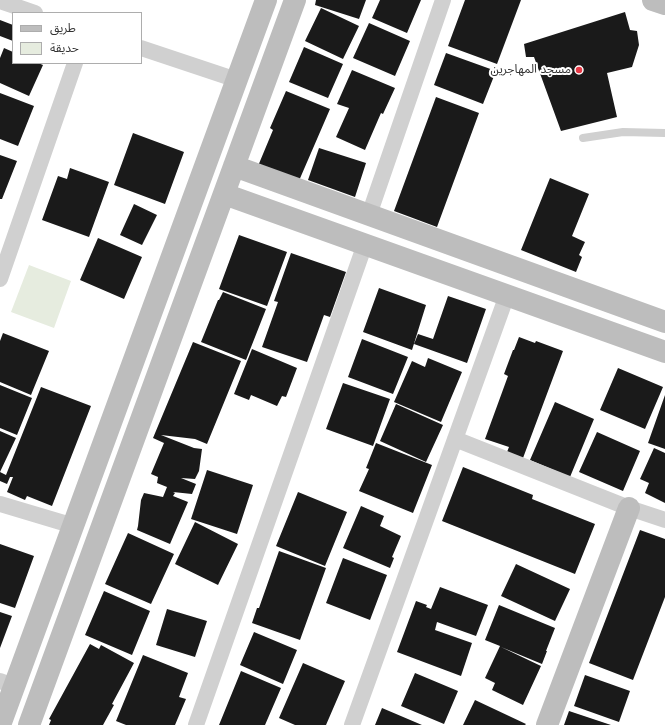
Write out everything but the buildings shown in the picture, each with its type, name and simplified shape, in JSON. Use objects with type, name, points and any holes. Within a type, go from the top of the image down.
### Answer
[{"type":"street","points":[[0,725],[7,683],[74,526],[266,0]]},
{"type":"street","points":[[29,725],[295,0]]},
{"type":"street","points":[[369,215],[444,0]]},
{"type":"street","points":[[653,0],[665,4]]},
{"type":"street","points":[[0,1],[32,12]]},
{"type":"street","points":[[142,48],[237,80]]},
{"type":"street","points":[[0,279],[75,64]]},
{"type":"street","points":[[234,166],[665,322]]},
{"type":"street","points":[[224,194],[665,352]]},
{"type":"street","points":[[196,725],[365,244]]},
{"type":"street","points":[[352,725],[507,295]]},
{"type":"street","points":[[455,439],[629,508],[665,520]]},
{"type":"street","points":[[0,504],[74,526]]},
{"type":"street","points":[[547,725],[629,508]]},
{"type":"lane","points":[[583,138],[623,132],[665,134]]},
{"type":"green space","points":[[29,265],[71,281],[54,328],[11,312]]},
{"type":"place","name":"مسجد المهاجرين","points":[[579,70]]}]
